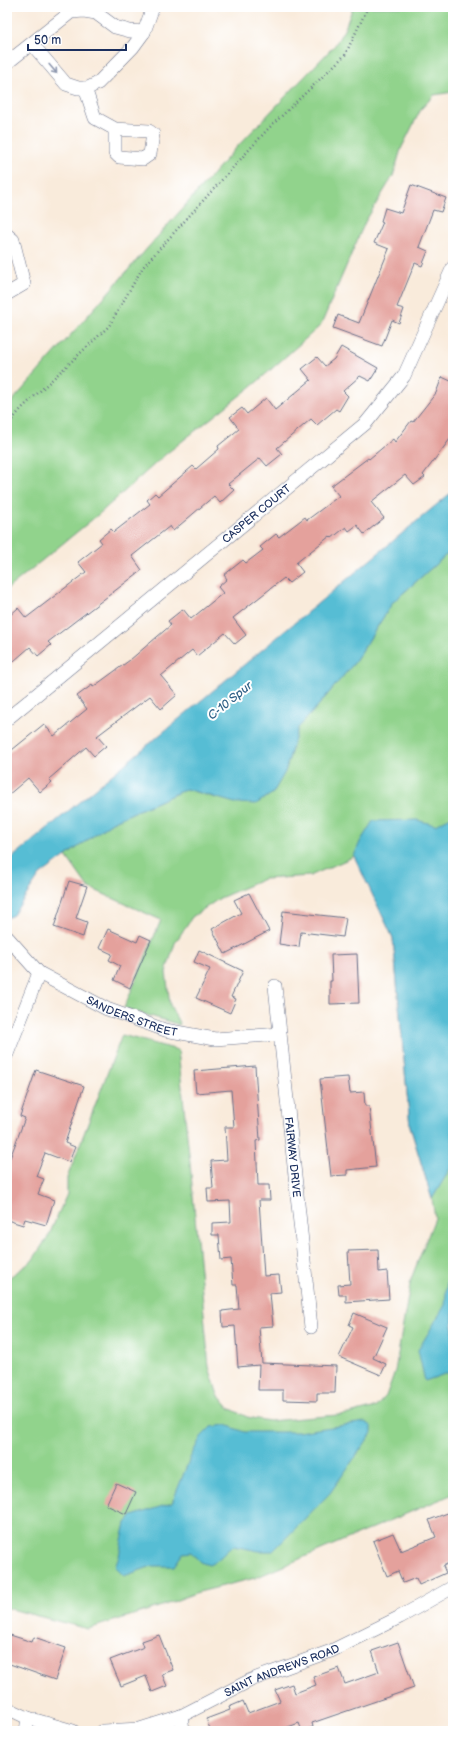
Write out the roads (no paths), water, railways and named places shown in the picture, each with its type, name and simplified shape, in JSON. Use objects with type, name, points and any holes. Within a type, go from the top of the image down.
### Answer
[{"type":"street","points":[[32,44],[66,84],[82,88],[98,83],[134,47],[144,32],[153,7]]},
{"type":"street","points":[[7,63],[71,12],[84,11],[96,13],[115,27],[130,31],[144,32]]},
{"type":"street","points":[[82,88],[95,118],[115,129]]},
{"type":"street","points":[[7,234],[13,240],[24,284],[7,294]]},
{"type":"street","name":"CASPER COURT","points":[[7,719],[366,423],[404,376],[453,267]]},
{"type":"street","name":"SANDERS STREET","points":[[7,937],[40,973],[108,1009],[165,1030],[215,1039],[280,1034]]},
{"type":"street","points":[[7,1054],[40,973]]},
{"type":"street","name":"FAIRWAY DRIVE","points":[[275,986],[311,1327]]},
{"type":"street","name":"SAINT ANDREWS ROAD","points":[[103,1731],[140,1729],[181,1716],[251,1680],[331,1651],[400,1618],[453,1587]]},
{"type":"street","points":[[7,1708],[27,1724],[73,1731]]},
{"type":"street","points":[[181,1716],[183,1731]]},
{"type":"water","name":"C-10 Spur","points":[[453,491],[453,552],[446,555],[393,602],[355,662],[298,728],[285,772],[273,793],[256,804],[235,803],[186,789],[112,822],[40,875],[13,915],[7,918],[7,862]]},
{"type":"water","points":[[453,816],[453,1164],[432,1199],[410,1126],[393,938],[354,856],[360,842],[373,821],[417,820],[435,825]]},
{"type":"water","points":[[453,1267],[453,1371],[425,1381],[418,1350],[445,1305],[447,1279]]},
{"type":"water","points":[[365,1422],[372,1426],[372,1433],[330,1493],[273,1551],[259,1551],[233,1546],[216,1561],[209,1565],[200,1562],[191,1552],[183,1553],[174,1566],[152,1566],[124,1576],[115,1567],[119,1557],[126,1523],[132,1516],[172,1503],[190,1458],[201,1437],[211,1427],[226,1425],[244,1432],[298,1432]]}]
